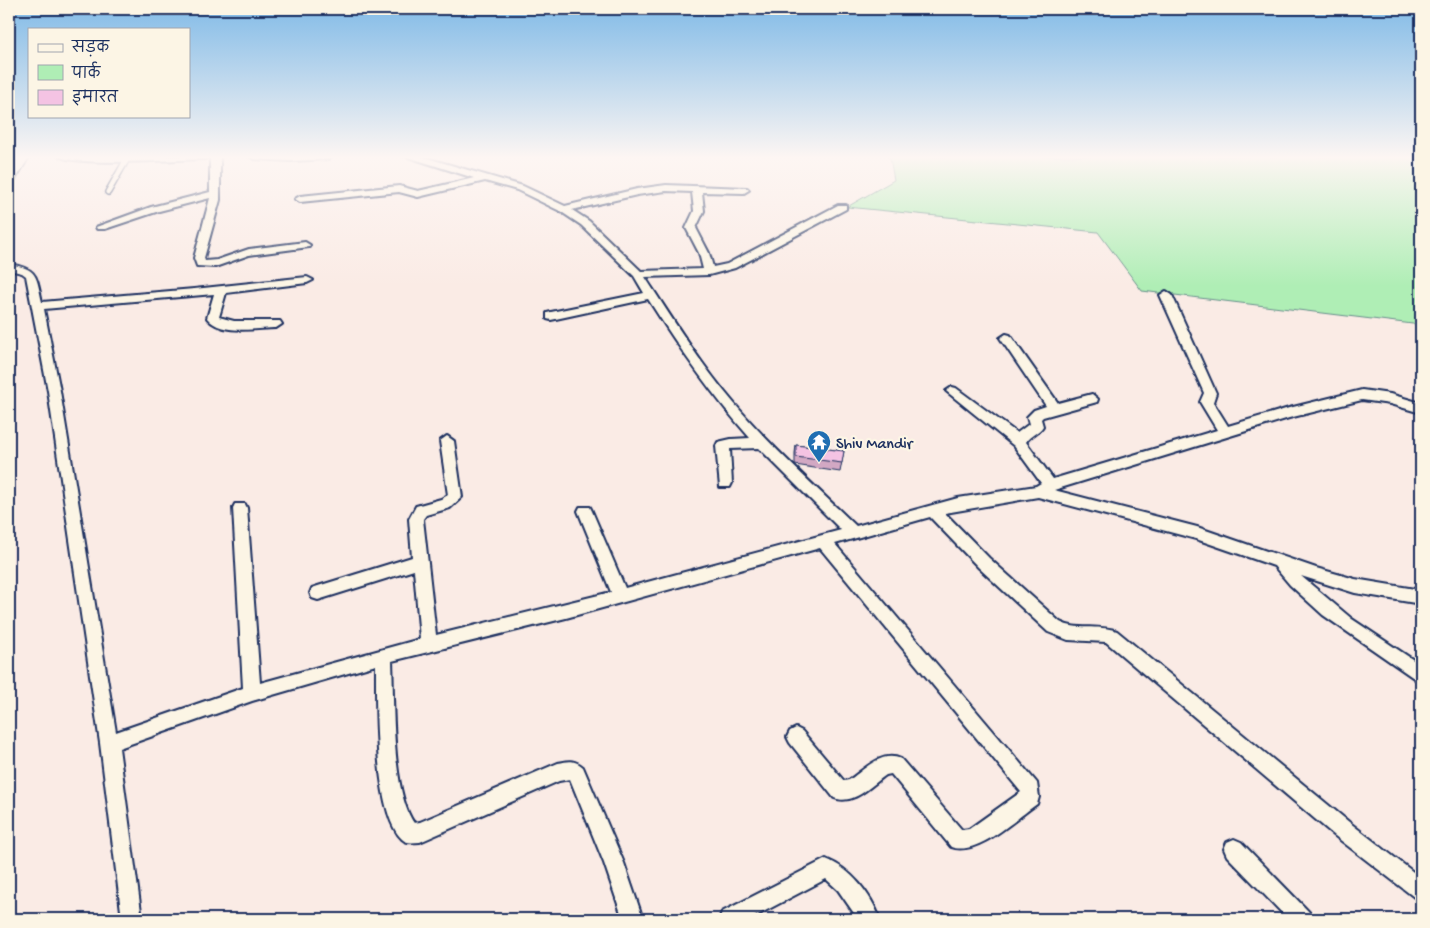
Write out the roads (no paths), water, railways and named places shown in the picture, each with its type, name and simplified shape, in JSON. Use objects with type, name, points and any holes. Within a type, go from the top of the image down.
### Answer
[{"type":"street","points":[[102,227],[167,205],[192,199]]},
{"type":"street","points":[[214,199],[199,258],[201,264],[223,263],[249,252],[306,245]]},
{"type":"street","points":[[544,199],[564,209],[608,243],[638,274],[682,344],[715,388],[763,443],[854,533]]},
{"type":"street","points":[[564,209],[606,199]]},
{"type":"street","points":[[698,199],[699,211],[691,228],[704,253],[709,272]]},
{"type":"street","points":[[638,274],[709,272],[730,266],[842,207]]},
{"type":"street","points":[[9,266],[25,270],[31,275],[38,306],[54,391],[109,743],[132,919]]},
{"type":"street","points":[[38,306],[222,290],[307,280]]},
{"type":"street","points":[[222,290],[213,318],[216,322],[228,324],[276,324]]},
{"type":"street","points":[[551,316],[650,295]]},
{"type":"street","points":[[1166,295],[1210,393],[1206,402],[1225,432]]},
{"type":"street","points":[[1006,338],[1054,408]]},
{"type":"street","points":[[952,391],[1019,442],[1044,488],[1197,532],[1280,564],[1355,586],[1421,596]]},
{"type":"street","points":[[109,743],[252,693],[384,655],[620,596],[933,511],[986,498],[1044,488],[1225,432],[1362,394],[1383,397],[1421,408]]},
{"type":"street","points":[[1019,442],[1023,435],[1036,426],[1035,415],[1054,408],[1092,399]]},
{"type":"street","points":[[429,643],[417,514],[429,507],[450,502],[455,497],[447,441]]},
{"type":"street","points":[[725,483],[723,446],[763,443]]},
{"type":"street","points":[[240,508],[252,693]]},
{"type":"street","points":[[585,511],[620,596]]},
{"type":"street","points":[[933,511],[984,563],[1054,627],[1064,634],[1075,635],[1092,631],[1110,636],[1342,829],[1421,890]]},
{"type":"street","points":[[796,737],[834,786],[841,791],[853,789],[883,766],[895,765],[958,840],[973,838],[1030,797],[1030,790],[1025,782],[824,542]]},
{"type":"street","points":[[318,593],[420,560]]},
{"type":"street","points":[[1280,564],[1294,581],[1319,602],[1421,675]]},
{"type":"street","points":[[384,655],[387,746],[397,813],[403,829],[409,834],[420,832],[558,772],[572,769],[577,772],[633,919]]},
{"type":"street","points":[[1234,850],[1302,919]]},
{"type":"street","points":[[729,919],[826,870],[832,871],[841,878],[870,919]]},
{"type":"place","name":"Shiv Mandir","points":[[819,463]]}]
